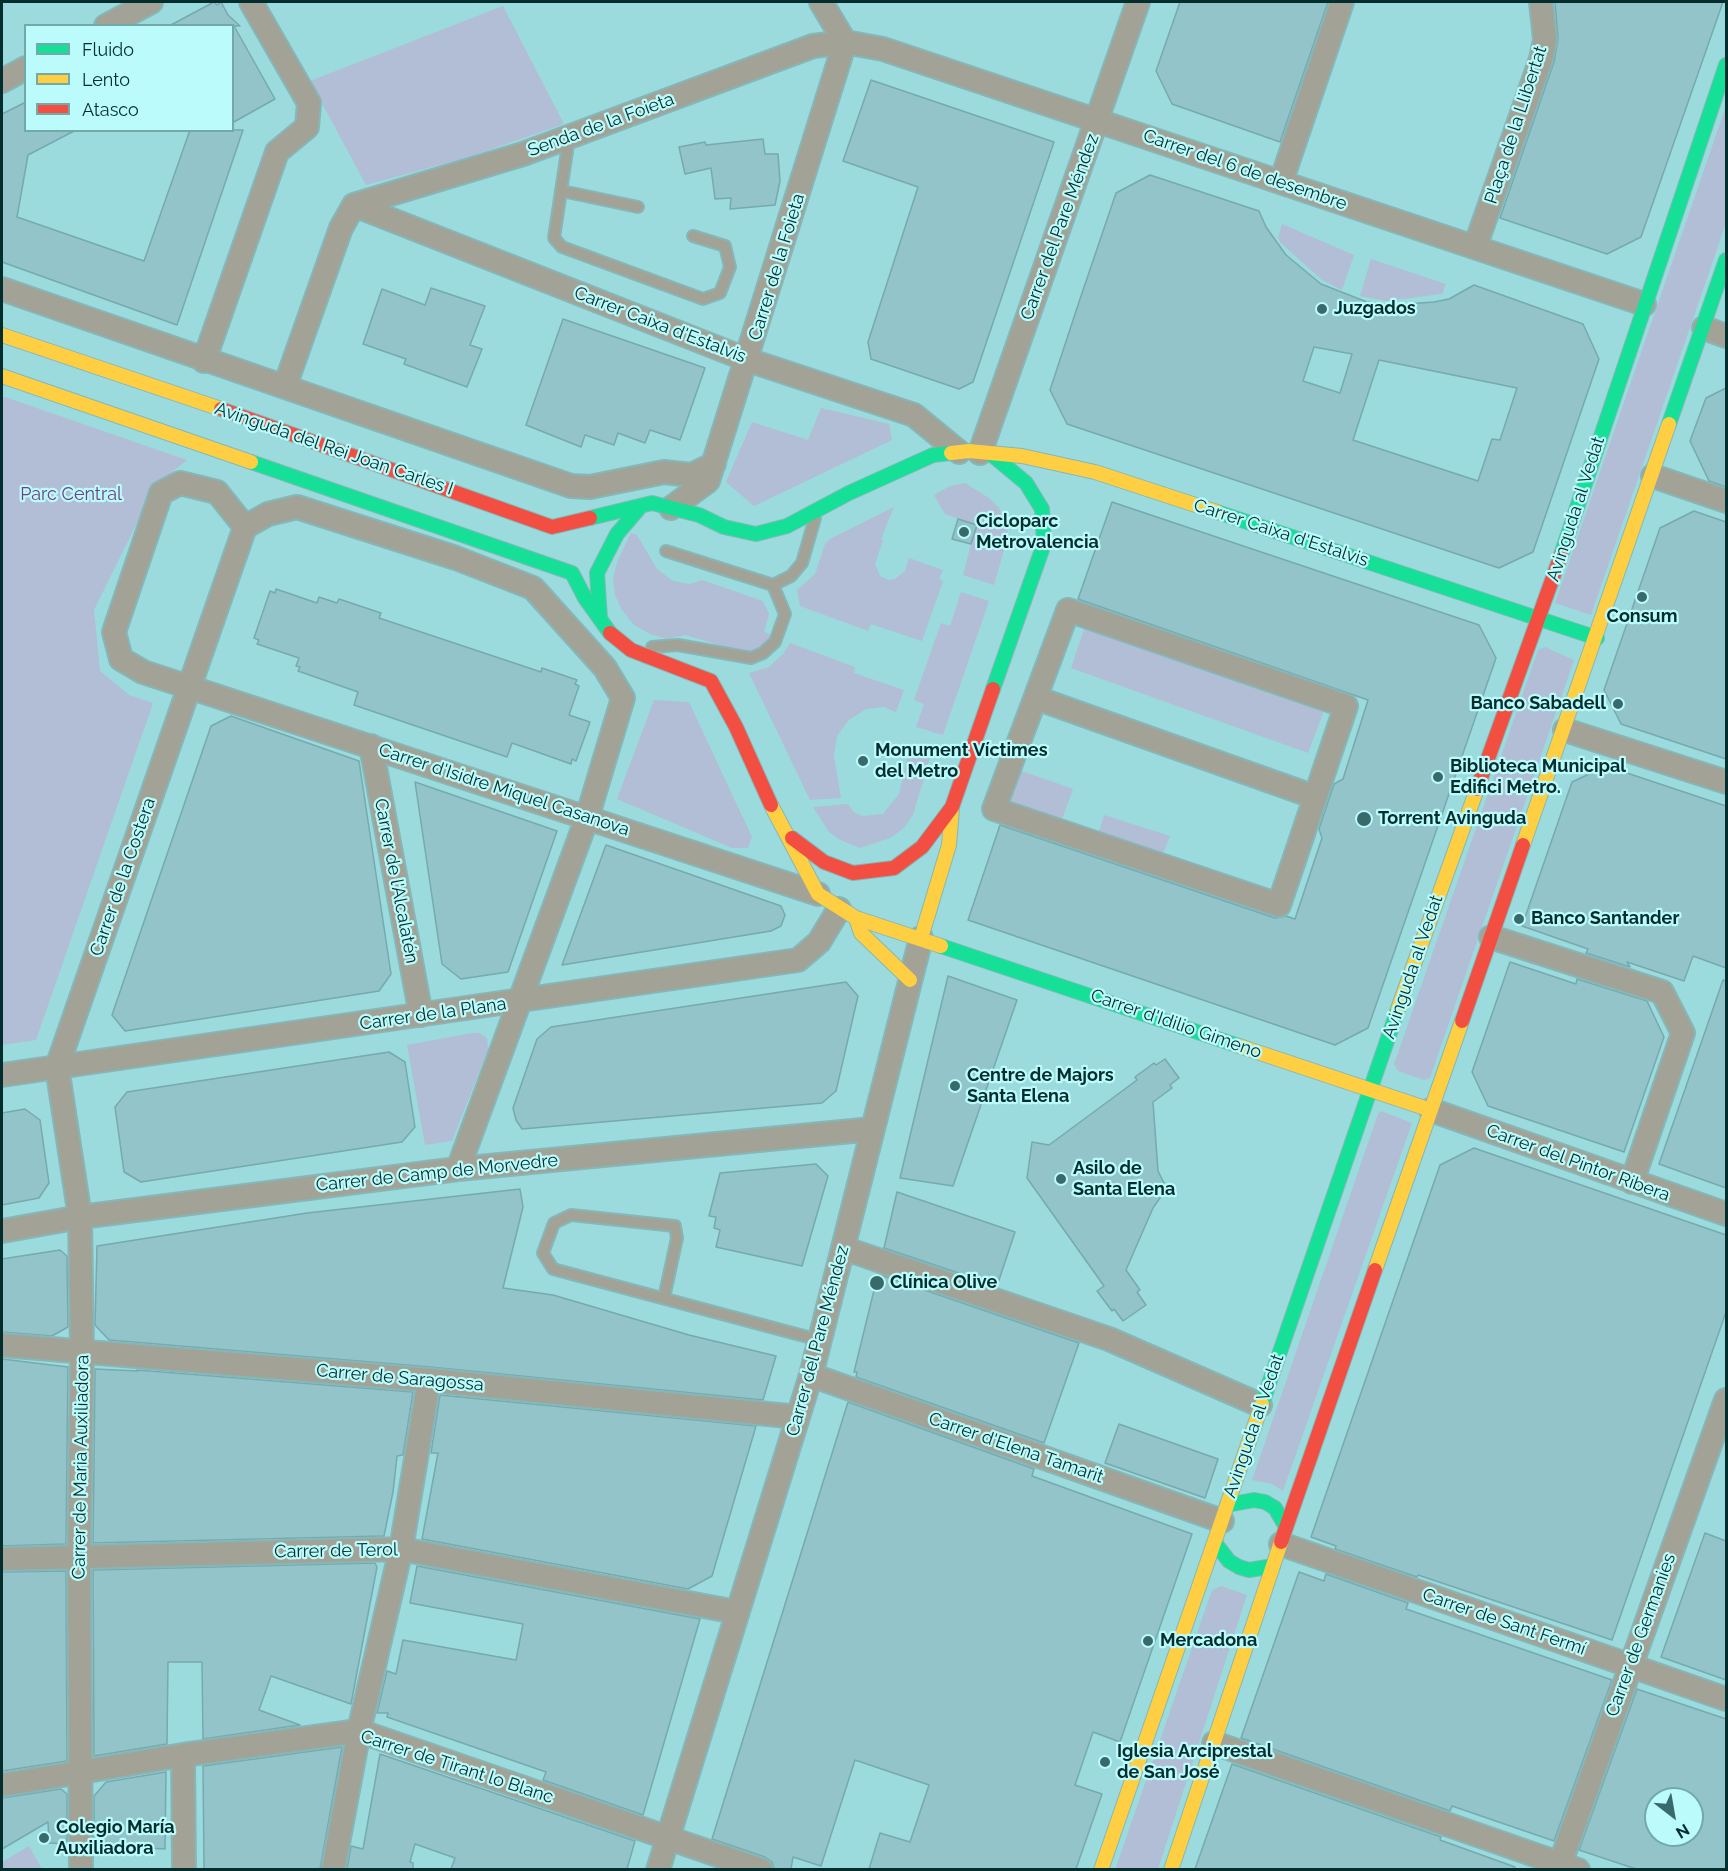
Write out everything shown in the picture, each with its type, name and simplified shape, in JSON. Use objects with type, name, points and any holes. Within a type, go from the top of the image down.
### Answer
[{"type":"street","points":[[110,24],[151,2]]},
{"type":"street","points":[[204,361],[277,152],[307,127],[309,103],[251,2]]},
{"type":"street","points":[[822,2],[845,42]]},
{"type":"street","name":"Carrer del Pare Méndez","points":[[658,1869],[811,1375],[910,980],[949,845],[952,807],[1044,544],[1042,509],[1026,483],[977,453],[1098,121],[1138,2]]},
{"type":"street","points":[[1281,182],[1342,2]]},
{"type":"street","name":"Plaça de la Llibertat","points":[[1475,247],[1541,59],[1545,40],[1541,2]]},
{"type":"street","name":"Carrer del 6 de desembre","points":[[845,42],[883,49],[1644,304]]},
{"type":"street","name":"Senda de la Foieta","points":[[354,205],[569,138],[813,46],[845,42]]},
{"type":"street","name":"Carrer de la Foieta","points":[[671,508],[708,481],[748,360],[845,42]]},
{"type":"street","name":"Avinguda al Vedat","points":[[1101,1869],[1440,888],[1539,618],[1726,65]]},
{"type":"street","points":[[2,81],[24,70]]},
{"type":"street","points":[[285,386],[341,228],[354,205]]},
{"type":"street","name":"Carrer Caixa d'Estalvis","points":[[354,205],[748,360],[914,415],[977,453]]},
{"type":"street","points":[[1171,1869],[1283,1536],[1597,638],[1726,260]]},
{"type":"street","points":[[2,289],[204,361],[285,386],[571,486],[590,487],[664,472],[692,475],[714,464]]},
{"type":"street","points":[[1704,328],[1726,336]]},
{"type":"street","name":"Avinguda del Rei Joan Carles I","points":[[2,335],[332,447],[552,527],[634,508]]},
{"type":"street","points":[[2,376],[572,573],[610,633],[631,650],[711,681],[736,727],[784,831],[818,894],[847,913],[921,938]]},
{"type":"street","name":"Carrer Caixa d'Estalvis","points":[[634,508],[652,502],[699,515],[724,527],[756,534],[787,526],[821,507],[933,455],[977,453],[1022,456],[1087,470],[1597,638]]},
{"type":"street","points":[[1653,476],[1726,501]]},
{"type":"street","points":[[189,687],[142,672],[121,658],[114,632],[161,493],[180,483],[217,492],[245,527],[268,514],[297,507],[456,558],[532,588],[568,598],[621,662],[650,669],[671,666]]},
{"type":"street","points":[[590,487],[634,508],[617,534],[597,573],[600,619]]},
{"type":"street","name":"Carrer de la Costera","points":[[57,1067],[245,527]]},
{"type":"street","points":[[458,1169],[587,818],[623,699],[605,668],[532,588]]},
{"type":"street","points":[[1068,610],[1346,706],[1315,797],[1279,905],[994,809],[1068,610]]},
{"type":"street","name":"Carrer d'Isidre Miquel Casanova","points":[[189,687],[818,894]]},
{"type":"street","points":[[1036,698],[1315,797]]},
{"type":"street","points":[[1565,730],[1726,782]]},
{"type":"street","name":"Carrer de l'Alcalatén","points":[[371,746],[421,1016]]},
{"type":"street","name":"Carrer del Pare Méndez","points":[[784,831],[824,862],[853,873],[894,868],[922,847],[952,807]]},
{"type":"street","points":[[847,913],[861,933],[910,980]]},
{"type":"street","name":"Carrer de la Plana","points":[[2,1076],[798,960],[847,913]]},
{"type":"street","points":[[1491,937],[1662,992],[1683,1033],[1632,1182]]},
{"type":"street","name":"Carrer d'Idilio Gimeno","points":[[921,938],[1431,1110]]},
{"type":"street","name":"Carrer de Maria Auxiliadora","points":[[57,1067],[80,1217],[81,1869]]},
{"type":"street","name":"Carrer del Pintor Ribera","points":[[1431,1110],[1726,1214]]},
{"type":"street","name":"Carrer de Camp de Morvedre","points":[[2,1231],[80,1217],[458,1169],[873,1129]]},
{"type":"street","points":[[843,1248],[1109,1340],[1260,1405]]},
{"type":"street","name":"Carrer de Saragossa","points":[[2,1345],[429,1380],[798,1418]]},
{"type":"street","name":"Carrer d'Elena Tamarit","points":[[811,1375],[1224,1513]]},
{"type":"street","points":[[333,1869],[359,1731],[400,1549],[429,1380]]},
{"type":"street","name":"Carrer de Germanies","points":[[1566,1868],[1629,1666],[1726,1400]]},
{"type":"street","points":[[1224,1513],[1254,1500],[1265,1502],[1275,1508],[1283,1536]]},
{"type":"street","name":"Carrer de Sant Fermí","points":[[1283,1536],[1629,1666],[1726,1699]]},
{"type":"street","points":[[1215,1543],[1229,1561],[1239,1567],[1249,1570],[1273,1566]]},
{"type":"street","name":"Carrer de Terol","points":[[2,1559],[400,1549],[736,1612]]},
{"type":"street","name":"Carrer de Tirant lo Blanc","points":[[2,1785],[183,1755],[359,1731],[761,1869]]},
{"type":"street","points":[[1214,1743],[1566,1868]]},
{"type":"street","points":[[183,1755],[184,1869]]},
{"type":"lane","points":[[569,138],[554,238],[561,248],[703,299],[720,293],[730,267],[725,246],[693,236]]},
{"type":"lane","points":[[562,191],[638,207]]},
{"type":"lane","points":[[666,551],[773,585],[792,576],[802,563],[821,507]]},
{"type":"lane","points":[[631,650],[678,645],[731,657],[750,658],[763,653],[775,642],[785,614],[773,585]]},
{"type":"lane","points":[[664,1298],[677,1238],[675,1226],[571,1215],[554,1223],[543,1253],[553,1269],[819,1340]]},
{"type":"green space","points":[[503,6],[564,124],[469,157],[366,185],[310,81]]},
{"type":"green space","points":[[1726,106],[1726,223],[1591,615],[1555,603]]},
{"type":"green space","points":[[1282,224],[1354,255],[1342,290],[1322,280],[1281,243],[1278,238]]},
{"type":"green space","points":[[1371,259],[1446,284],[1442,294],[1386,301],[1360,296]]},
{"type":"green space","name":"Parc Central","points":[[2,396],[187,460],[155,486],[94,610],[100,671],[129,695],[153,703],[36,1040],[2,1045]]},
{"type":"green space","points":[[821,408],[889,424],[892,440],[754,506],[726,482],[752,422],[808,440]]},
{"type":"green space","points":[[965,483],[989,498],[999,508],[1007,526],[1008,536],[994,585],[963,575],[976,525],[945,514],[934,495],[950,486]]},
{"type":"green space","points":[[894,507],[881,539],[883,540],[875,564],[880,576],[889,580],[895,579],[905,571],[909,558],[943,570],[939,579],[943,581],[922,641],[871,624],[868,631],[800,606],[797,590],[815,574],[825,544],[830,539]]},
{"type":"green space","points":[[631,533],[637,535],[657,569],[673,581],[690,584],[702,580],[763,601],[769,614],[764,632],[773,635],[768,643],[762,649],[742,652],[685,635],[667,639],[650,634],[634,625],[622,610],[615,595],[613,579],[617,562]]},
{"type":"green space","points":[[961,592],[989,601],[943,735],[916,727],[924,704],[914,700],[941,623],[950,626]]},
{"type":"green space","points":[[1088,617],[1328,700],[1308,753],[1071,668]]},
{"type":"green space","points":[[790,643],[855,667],[854,673],[904,690],[896,712],[884,707],[866,709],[849,720],[837,736],[834,756],[841,798],[810,800],[749,673],[769,667],[784,653]]},
{"type":"green space","points":[[1545,647],[1574,660],[1430,1078],[1424,1080],[1398,1071],[1394,1064],[1538,650]]},
{"type":"green space","points":[[654,700],[689,702],[752,837],[748,848],[732,848],[617,799]]},
{"type":"green space","points":[[910,747],[931,754],[913,815],[904,828],[890,838],[860,848],[840,840],[829,832],[813,807],[848,804],[854,812],[862,816],[883,814],[899,794]]},
{"type":"green space","points":[[1019,770],[1073,789],[1061,822],[1008,803]]},
{"type":"green space","points":[[1104,815],[1170,836],[1162,856],[1098,835]]},
{"type":"green space","points":[[479,1033],[487,1038],[488,1050],[452,1141],[425,1145],[407,1045]]},
{"type":"green space","points":[[1381,1111],[1412,1123],[1283,1491],[1272,1484],[1252,1480],[1378,1114]]},
{"type":"green space","points":[[1221,1586],[1247,1595],[1158,1869],[1115,1870],[1212,1590]]},
{"type":"green space","points":[[29,1846],[42,1869],[2,1869],[2,1862]]},
{"type":"building","points":[[214,2],[217,5],[221,2],[228,15],[240,26],[234,26],[234,24],[173,24]]},
{"type":"building","points":[[1180,2],[1328,2],[1280,142],[1172,104],[1156,71]]},
{"type":"building","points":[[1555,2],[1723,2],[1641,237],[1607,254],[1500,218],[1554,62],[1558,39]]},
{"type":"building","points":[[234,26],[275,99],[234,122]]},
{"type":"building","points":[[871,80],[1054,142],[973,382],[959,389],[871,359],[868,342],[918,187],[843,161]]},
{"type":"building","points":[[24,103],[24,132],[72,132],[28,155],[17,217],[144,261],[189,132],[243,130],[177,325],[2,262],[2,114]]},
{"type":"building","points":[[763,139],[765,154],[778,154],[780,181],[775,205],[730,209],[731,198],[715,199],[711,168],[685,174],[679,147],[705,142],[706,145]]},
{"type":"building","points":[[1150,175],[1259,211],[1266,227],[1286,255],[1321,284],[1367,302],[1391,305],[1434,302],[1449,299],[1474,285],[1583,324],[1599,359],[1533,552],[1499,568],[1067,424],[1050,390],[1116,193]],"holes":[[[1314,347],[1352,354],[1340,393],[1303,381]],[[1379,360],[1517,388],[1500,440],[1492,439],[1478,481],[1353,440]]]},
{"type":"building","points":[[431,288],[485,306],[470,345],[482,349],[467,387],[404,364],[406,359],[363,344],[382,289],[425,305]]},
{"type":"building","points":[[563,319],[705,368],[680,440],[650,430],[645,443],[618,433],[614,445],[585,435],[581,447],[526,425]]},
{"type":"building","points":[[1726,388],[1726,487],[1709,481],[1690,441],[1706,398]]},
{"type":"building","points":[[1112,502],[1479,625],[1496,658],[1368,1028],[1335,1045],[968,920],[1000,825],[1275,918],[1286,916],[1295,919],[1322,838],[1319,829],[1334,784],[1343,779],[1368,700],[1078,599]]},
{"type":"building","points":[[1694,511],[1726,522],[1726,759],[1621,724],[1604,690],[1660,528]]},
{"type":"building","name":"Cicloparc Metrovalencia","points":[[958,519],[977,525],[971,544],[952,539]]},
{"type":"building","points":[[276,589],[317,603],[319,597],[337,603],[339,599],[381,613],[379,618],[541,672],[542,668],[577,680],[575,684],[579,686],[569,715],[590,722],[576,761],[572,759],[571,764],[512,743],[507,757],[354,705],[358,692],[298,671],[300,667],[296,666],[299,658],[257,644],[259,640],[254,638],[270,591],[275,593]]},
{"type":"building","points":[[231,716],[359,761],[391,974],[379,991],[125,1031],[112,1015],[211,726]]},
{"type":"building","points":[[1606,766],[1726,806],[1726,968],[1693,956],[1684,981],[1627,962],[1630,967],[1586,953],[1588,949],[1522,926],[1572,782]]},
{"type":"building","points":[[415,782],[557,831],[508,972],[461,979],[442,964]]},
{"type":"building","points":[[606,845],[781,906],[785,915],[781,926],[771,931],[562,965]]},
{"type":"building","points":[[1510,962],[1576,984],[1577,979],[1647,1001],[1664,1037],[1624,1152],[1488,1106],[1472,1072]]},
{"type":"building","name":"Centre de Majors Santa Elena","points":[[948,976],[1017,1000],[953,1186],[900,1178]]},
{"type":"building","points":[[1723,980],[1726,981],[1726,1188],[1659,1164]]},
{"type":"building","points":[[846,982],[858,996],[836,1091],[822,1103],[522,1129],[516,1120],[513,1108],[537,1039],[551,1027]]},
{"type":"building","points":[[389,1052],[405,1062],[415,1127],[402,1142],[141,1182],[124,1172],[115,1107],[127,1092]]},
{"type":"building","name":"Asilo de Santa Elena","points":[[1165,1059],[1179,1078],[1170,1085],[1172,1088],[1153,1102],[1158,1171],[1164,1183],[1164,1192],[1153,1208],[1126,1270],[1140,1290],[1137,1292],[1146,1305],[1123,1321],[1097,1291],[1104,1286],[1027,1178],[1032,1142],[1049,1145],[1137,1080],[1135,1077],[1154,1063],[1156,1065]]},
{"type":"building","points":[[25,1109],[40,1120],[49,1183],[39,1198],[2,1205],[2,1113]]},
{"type":"building","points":[[1474,1148],[1726,1235],[1726,1312],[1612,1640],[1335,1549],[1336,1546],[1311,1537],[1440,1165]]},
{"type":"building","points":[[816,1164],[828,1176],[802,1266],[716,1247],[720,1230],[714,1228],[716,1217],[709,1216],[720,1173]]},
{"type":"building","points":[[520,1189],[523,1207],[503,1288],[553,1295],[689,1335],[776,1356],[763,1400],[430,1367],[109,1340],[95,1325],[97,1246],[307,1213]]},
{"type":"building","points":[[897,1192],[1015,1232],[997,1286],[884,1248]]},
{"type":"building","points":[[60,1250],[67,1256],[68,1327],[52,1336],[2,1332],[2,1259]]},
{"type":"building","points":[[878,1274],[1079,1343],[1044,1443],[856,1377],[857,1372],[854,1372]]},
{"type":"building","points":[[2,1359],[68,1367],[66,1544],[2,1546]]},
{"type":"building","points":[[95,1369],[137,1370],[413,1392],[403,1455],[397,1456],[393,1492],[384,1536],[93,1543]]},
{"type":"building","points":[[440,1395],[756,1426],[712,1576],[688,1589],[422,1539],[438,1453],[431,1453]]},
{"type":"building","points":[[848,1402],[1034,1469],[1032,1476],[1192,1534],[1120,1742],[1093,1732],[1075,1785],[1102,1794],[1076,1869],[869,1869],[880,1833],[910,1842],[929,1785],[855,1760],[821,1866],[793,1857],[791,1869],[774,1869],[772,1862],[765,1857],[712,1839]]},
{"type":"building","points":[[1119,1424],[1218,1459],[1205,1498],[1105,1463]]},
{"type":"building","points":[[1705,1533],[1726,1541],[1726,1680],[1661,1657]]},
{"type":"building","points":[[375,1563],[377,1567],[351,1704],[271,1676],[259,1710],[300,1725],[203,1739],[202,1662],[168,1662],[167,1744],[94,1756],[93,1570]]},
{"type":"building","points":[[417,1566],[700,1619],[643,1815],[543,1780],[546,1772],[387,1717],[388,1713],[377,1713],[387,1671],[396,1674],[403,1640],[516,1660],[523,1624],[410,1603]]},
{"type":"building","points":[[66,1571],[67,1761],[2,1771],[2,1572]]},
{"type":"building","points":[[1299,1572],[1324,1581],[1326,1574],[1408,1603],[1406,1609],[1612,1680],[1554,1841],[1452,1806],[1450,1811],[1241,1738]]},
{"type":"building","points":[[1637,1689],[1726,1719],[1726,1869],[1636,1869],[1579,1850]]},
{"type":"building","points":[[342,1747],[320,1869],[204,1869],[203,1766]]},
{"type":"building","points":[[380,1754],[635,1841],[627,1869],[451,1869],[455,1858],[415,1844],[410,1862],[413,1863],[413,1869],[347,1869],[351,1846],[363,1849]]},
{"type":"building","points":[[1232,1764],[1441,1837],[1440,1840],[1515,1867],[1514,1869],[1195,1869]]},
{"type":"building","points":[[166,1772],[165,1849],[94,1845],[94,1796],[106,1782]]},
{"type":"building","points":[[61,1789],[67,1794],[67,1844],[49,1843],[48,1822],[2,1849],[2,1798]]},
{"type":"traffic: fast","points":[[1561,555],[1726,65]]},
{"type":"traffic: fast","points":[[1669,424],[1726,260]]},
{"type":"traffic: fast","points":[[590,518],[652,503],[699,515],[724,527],[756,534],[787,526],[849,493],[933,455],[951,453]]},
{"type":"traffic: fast","points":[[991,454],[1026,483],[1042,509],[1044,544],[993,689]]},
{"type":"traffic: fast","points":[[251,462],[572,573],[585,598],[610,633]]},
{"type":"traffic: fast","points":[[600,618],[597,573],[617,534],[641,506]]},
{"type":"traffic: fast","points":[[1217,512],[1597,638]]},
{"type":"traffic: fast","points":[[941,946],[1239,1046]]},
{"type":"traffic: fast","points":[[1262,1404],[1398,1009]]},
{"type":"traffic: fast","points":[[1227,1505],[1254,1500],[1265,1502],[1275,1508],[1286,1527]]},
{"type":"traffic: fast","points":[[1215,1543],[1229,1561],[1239,1567],[1249,1570],[1273,1566]]},
{"type":"traffic: slow","points":[[2,335],[221,409]]},
{"type":"traffic: slow","points":[[2,376],[251,462]]},
{"type":"traffic: slow","points":[[1523,845],[1669,424]]},
{"type":"traffic: slow","points":[[951,453],[969,451],[1022,456],[1095,472],[1217,512]]},
{"type":"traffic: slow","points":[[1398,1009],[1477,789]]},
{"type":"traffic: slow","points":[[771,805],[818,894],[856,918],[941,946]]},
{"type":"traffic: slow","points":[[921,938],[949,845],[952,808]]},
{"type":"traffic: slow","points":[[856,918],[861,933],[910,980]]},
{"type":"traffic: slow","points":[[1375,1270],[1462,1021]]},
{"type":"traffic: slow","points":[[1239,1046],[1431,1110]]},
{"type":"traffic: slow","points":[[1101,1870],[1262,1404]]},
{"type":"traffic: slow","points":[[1171,1870],[1281,1542]]},
{"type":"traffic: jam","points":[[221,409],[552,527],[590,518]]},
{"type":"traffic: jam","points":[[1477,789],[1561,555]]},
{"type":"traffic: jam","points":[[610,633],[631,650],[711,681],[736,727],[771,805]]},
{"type":"traffic: jam","points":[[792,838],[824,862],[853,873],[894,868],[922,847],[952,807],[993,689]]},
{"type":"traffic: jam","points":[[1462,1021],[1523,845]]},
{"type":"traffic: jam","points":[[1281,1542],[1375,1270]]},
{"type":"place","name":"Juzgados","points":[[1322,309]]},
{"type":"place","name":"Cicloparc Metrovalencia","points":[[964,532]]},
{"type":"place","name":"Consum","points":[[1642,597]]},
{"type":"place","name":"Banco Sabadell","points":[[1618,704]]},
{"type":"place","name":"Monument Víctimes del Metro","points":[[863,761]]},
{"type":"place","name":"Biblioteca Municipal Edifici Metro.","points":[[1438,777]]},
{"type":"place","name":"Torrent Avinguda","points":[[1364,819]]},
{"type":"place","name":"Banco Santander","points":[[1519,919]]},
{"type":"place","name":"Centre de Majors Santa Elena","points":[[955,1086]]},
{"type":"place","name":"Asilo de Santa Elena","points":[[1061,1179]]},
{"type":"place","name":"Clínica Olive","points":[[877,1283]]},
{"type":"place","name":"Mercadona","points":[[1148,1641]]},
{"type":"place","name":"Iglesia Arciprestal de San José","points":[[1105,1762]]},
{"type":"place","name":"Colegio María Auxiliadora","points":[[44,1838]]}]
